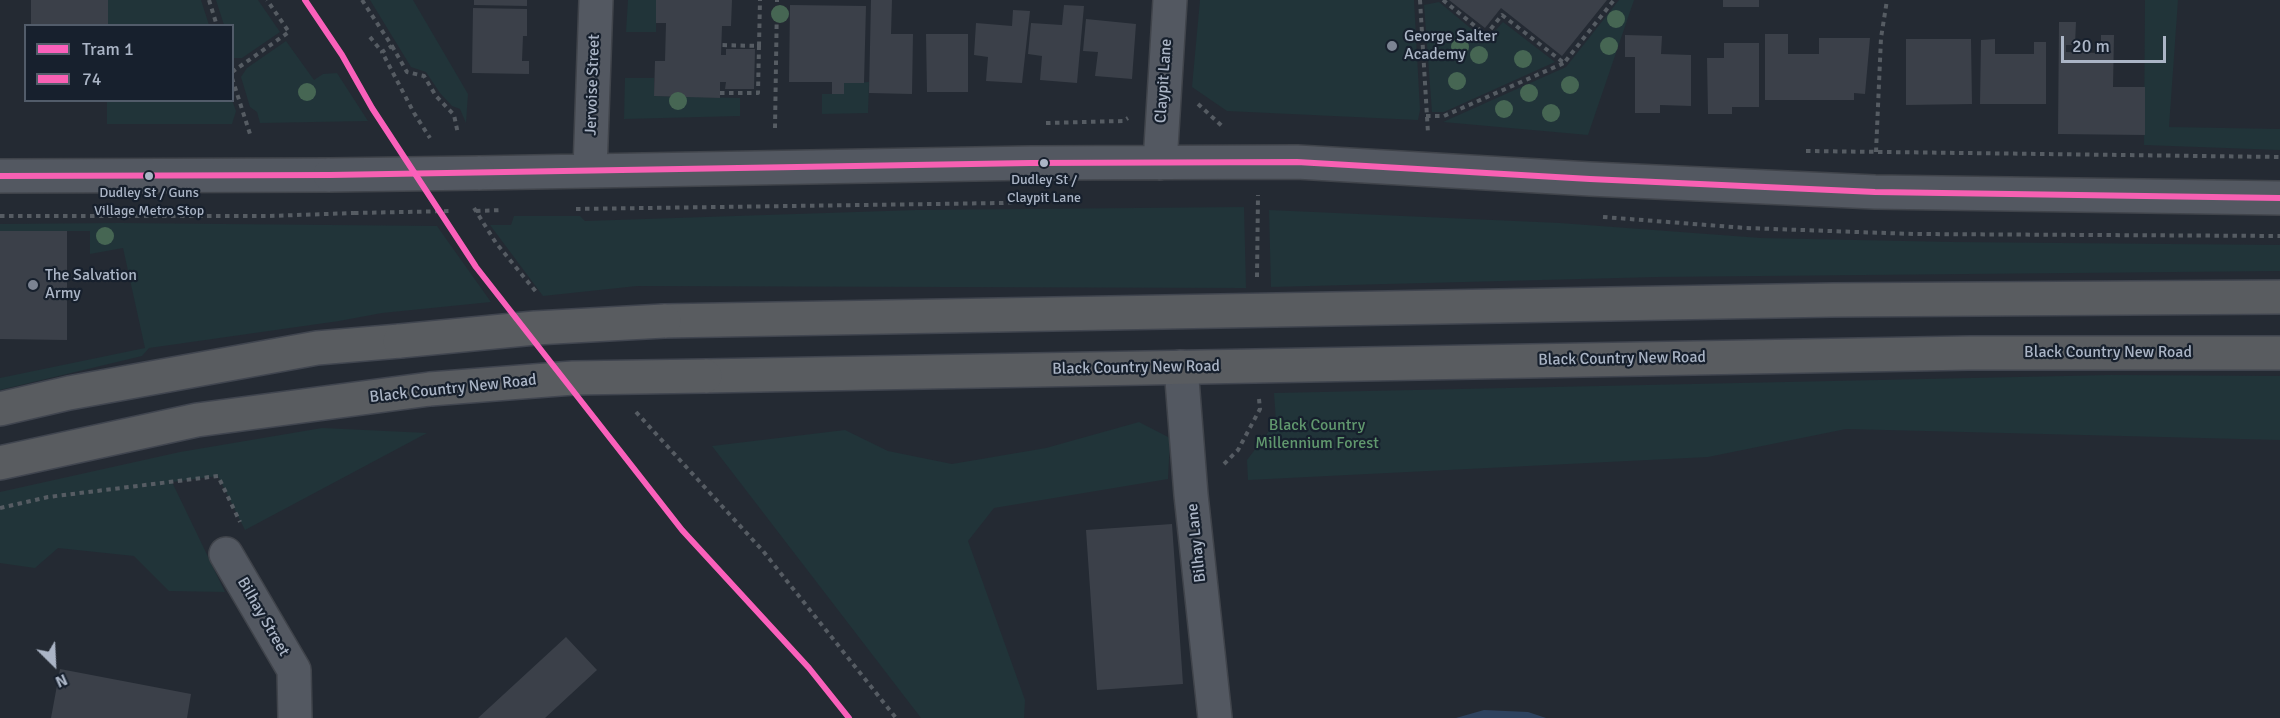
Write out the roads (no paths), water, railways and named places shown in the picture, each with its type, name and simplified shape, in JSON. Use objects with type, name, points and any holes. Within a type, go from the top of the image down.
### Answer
[{"type":"highway","points":[[0,409],[69,393],[317,348],[535,328],[664,321],[1832,300],[2280,297]]},
{"type":"highway","name":"Black Country New Road","points":[[0,463],[197,420],[430,389],[573,378],[1945,354],[2280,353]]},
{"type":"street","name":"Jervoise Street","points":[[590,170],[596,0]]},
{"type":"street","name":"Claypit Lane","points":[[1160,163],[1170,0]]},
{"type":"street","points":[[0,176],[330,175],[474,188],[590,170],[1030,163],[1297,162],[1578,179],[1875,192],[2280,198]]},
{"type":"street","name":"Bilhay Lane","points":[[1181,367],[1191,495],[1215,718]]},
{"type":"street","name":"Bilhay Street","points":[[226,554],[294,670],[295,718]]},
{"type":"water","points":[[1484,710],[1528,712],[1546,718],[1456,718]]},
{"type":"tram line","name":"1","points":[[305,0],[342,55],[372,108],[476,267],[682,530],[809,668],[849,718]]},
{"type":"place","name":"George Salter Academy","points":[[1392,46]]},
{"type":"place","name":"Dudley St / Claypit Lane","points":[[1044,163]]},
{"type":"place","name":"Dudley St / Guns Village Metro Stop","points":[[149,176]]},
{"type":"place","name":"The Salvation Army","points":[[33,285]]},
{"type":"park label","name":"Black Country Millennium Forest","points":[[1317,435]]}]
